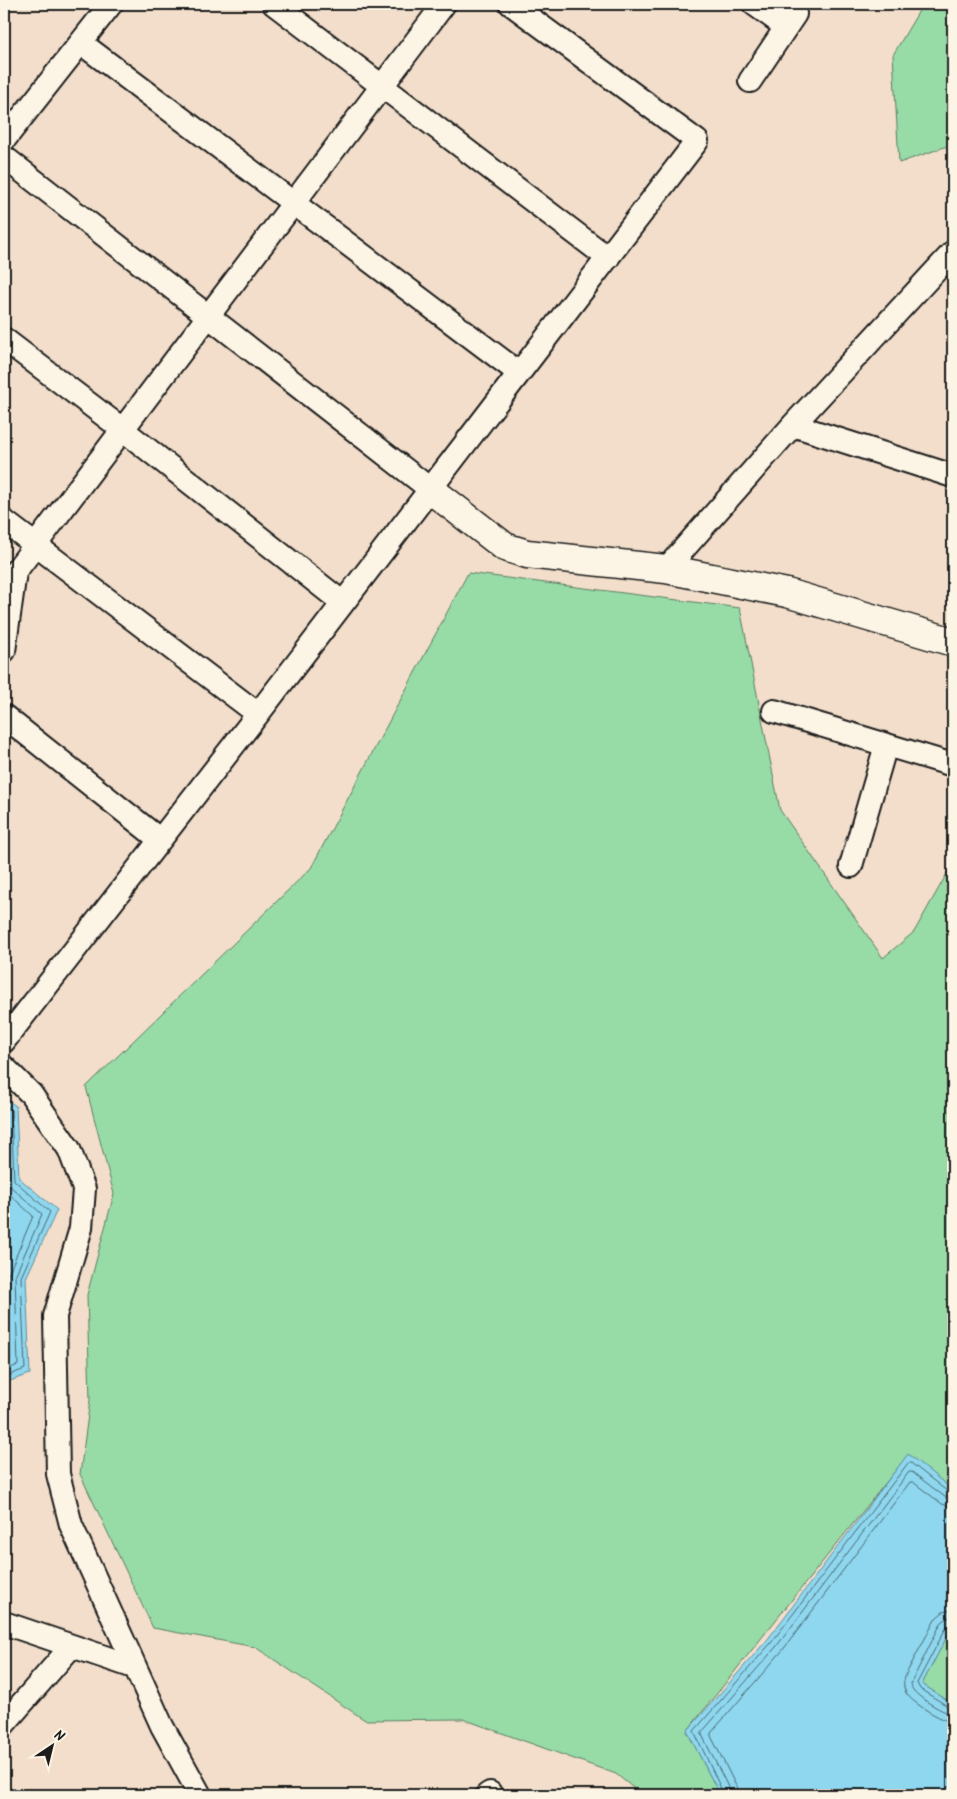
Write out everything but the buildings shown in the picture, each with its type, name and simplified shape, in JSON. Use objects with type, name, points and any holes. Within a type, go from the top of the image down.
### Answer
[{"type":"street","points":[[4,140],[111,4]]},
{"type":"street","points":[[274,4],[608,258]]},
{"type":"street","points":[[4,651],[16,572],[444,4]]},
{"type":"street","points":[[4,1040],[258,714],[697,141],[511,4]]},
{"type":"street","points":[[754,4],[786,27]]},
{"type":"street","points":[[750,80],[795,14],[792,4]]},
{"type":"street","points":[[81,43],[519,373]]},
{"type":"street","points":[[4,157],[505,546],[527,554],[666,569],[787,593],[953,642]]},
{"type":"street","points":[[666,569],[793,425],[953,252]]},
{"type":"street","points":[[4,339],[343,603]]},
{"type":"street","points":[[793,425],[953,476]]},
{"type":"street","points":[[4,522],[258,714]]},
{"type":"street","points":[[774,711],[953,765]]},
{"type":"street","points":[[4,716],[159,839]]},
{"type":"street","points":[[852,866],[886,745]]},
{"type":"street","points":[[4,1067],[31,1094],[69,1149],[84,1189],[82,1228],[55,1316],[58,1474],[71,1525],[162,1726],[200,1795]]},
{"type":"street","points":[[4,1623],[134,1667]]},
{"type":"street","points":[[4,1724],[71,1647]]},
{"type":"green space","points":[[923,4],[953,4],[953,144],[899,163],[893,55]]},
{"type":"green space","points":[[468,573],[740,608],[780,810],[883,958],[914,932],[953,863],[953,1490],[908,1455],[687,1731],[720,1795],[642,1795],[616,1774],[463,1719],[365,1720],[255,1647],[153,1628],[80,1474],[90,1400],[87,1295],[114,1194],[86,1087],[311,868]]},
{"type":"green space","points":[[953,1625],[953,1704],[922,1684]]},
{"type":"water","points":[[4,1098],[16,1106],[19,1178],[57,1210],[26,1278],[30,1374],[4,1383]]},
{"type":"water","points":[[908,1454],[953,1490],[953,1625],[922,1684],[953,1704],[953,1795],[720,1795],[687,1731],[767,1640]]}]
